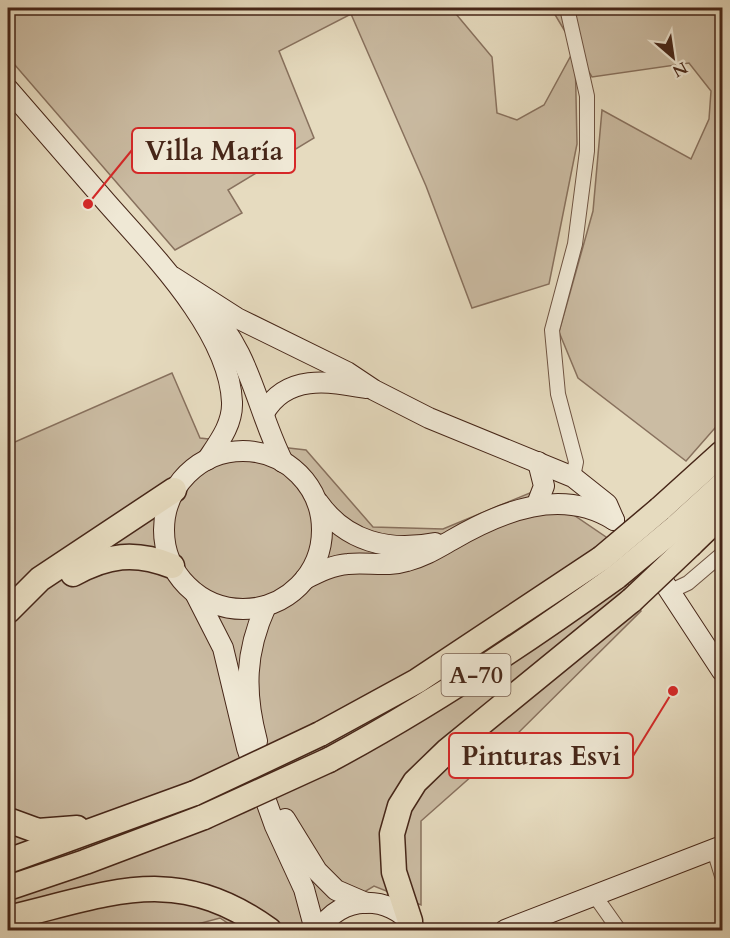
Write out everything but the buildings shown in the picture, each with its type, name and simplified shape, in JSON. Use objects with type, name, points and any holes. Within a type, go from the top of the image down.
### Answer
[{"type":"highway","name":"A-70","points":[[676,527],[723,453]]},
{"type":"highway","name":"A-70","points":[[8,861],[124,821],[195,793],[320,734],[417,681],[676,527],[723,485]]},
{"type":"highway","points":[[8,611],[40,579],[174,490]]},
{"type":"highway","points":[[413,926],[394,872],[392,834],[400,806],[415,782],[447,751],[632,600],[676,527],[723,514]]},
{"type":"highway","points":[[8,625],[34,599],[63,579],[100,561],[120,555],[138,555],[172,566]]},
{"type":"highway","name":"A-70","points":[[8,888],[204,817],[329,760],[477,675],[609,567]]},
{"type":"highway","points":[[8,820],[38,831],[66,830],[124,821]]},
{"type":"highway","points":[[8,918],[109,894],[151,888],[181,889],[207,895],[232,906],[270,930]]},
{"type":"main road","points":[[8,89],[181,282],[222,324],[241,355],[284,462]]},
{"type":"main road","points":[[181,282],[237,318],[347,372],[374,390],[462,433],[573,477],[607,504],[614,520],[590,507],[574,504],[537,504],[499,516],[452,540],[429,555],[403,562],[348,564],[328,568],[305,579]]},
{"type":"main road","points":[[181,282],[213,342],[232,403],[224,434],[207,460]]},
{"type":"main road","points":[[264,413],[279,393],[304,383],[321,381],[374,390]]},
{"type":"main road","points":[[315,930],[304,889],[274,825],[247,748],[223,648],[216,629],[196,595],[182,582],[167,554],[163,528],[167,508],[174,490],[189,472],[207,460],[238,451],[261,454],[284,462],[308,484],[330,519],[345,530],[380,545],[410,546],[452,540]]},
{"type":"main road","points":[[537,504],[544,486],[538,462]]},
{"type":"main road","points":[[196,595],[230,609],[266,606],[294,590],[305,579],[320,549],[322,532],[316,499]]},
{"type":"main road","points":[[667,586],[723,671]]},
{"type":"main road","points":[[266,606],[251,642],[248,677],[255,733],[266,776],[279,810],[317,870],[336,890],[366,903],[390,907],[413,926]]},
{"type":"main road","points":[[505,930],[718,848]]},
{"type":"main road","points":[[320,930],[331,916],[342,909],[366,903]]},
{"type":"street","points":[[567,8],[588,96],[587,151],[575,244],[552,330],[558,394],[576,462],[573,477]]},
{"type":"street","points":[[667,586],[688,583],[723,554]]},
{"type":"street","points":[[718,848],[723,876]]},
{"type":"street","points":[[596,896],[619,930]]},
{"type":"shaded area","points":[[8,8],[451,8],[492,57],[497,113],[517,120],[544,105],[575,48],[551,8],[722,8],[722,420],[686,461],[578,378],[559,332],[593,211],[602,110],[691,159],[709,119],[711,91],[689,63],[592,77],[575,49],[577,144],[549,284],[472,308],[426,186],[351,14],[279,51],[314,138],[228,190],[242,213],[175,250],[8,57]]},
{"type":"shaded area","points":[[172,373],[200,438],[306,450],[373,527],[443,529],[537,490],[606,537],[641,611],[499,752],[421,821],[421,905],[374,886],[301,930],[238,930],[220,918],[175,930],[8,930],[8,445]]},
{"type":"place","name":"Villa María","points":[[88,204]]},
{"type":"place","name":"Pinturas Esvi","points":[[673,691]]}]
